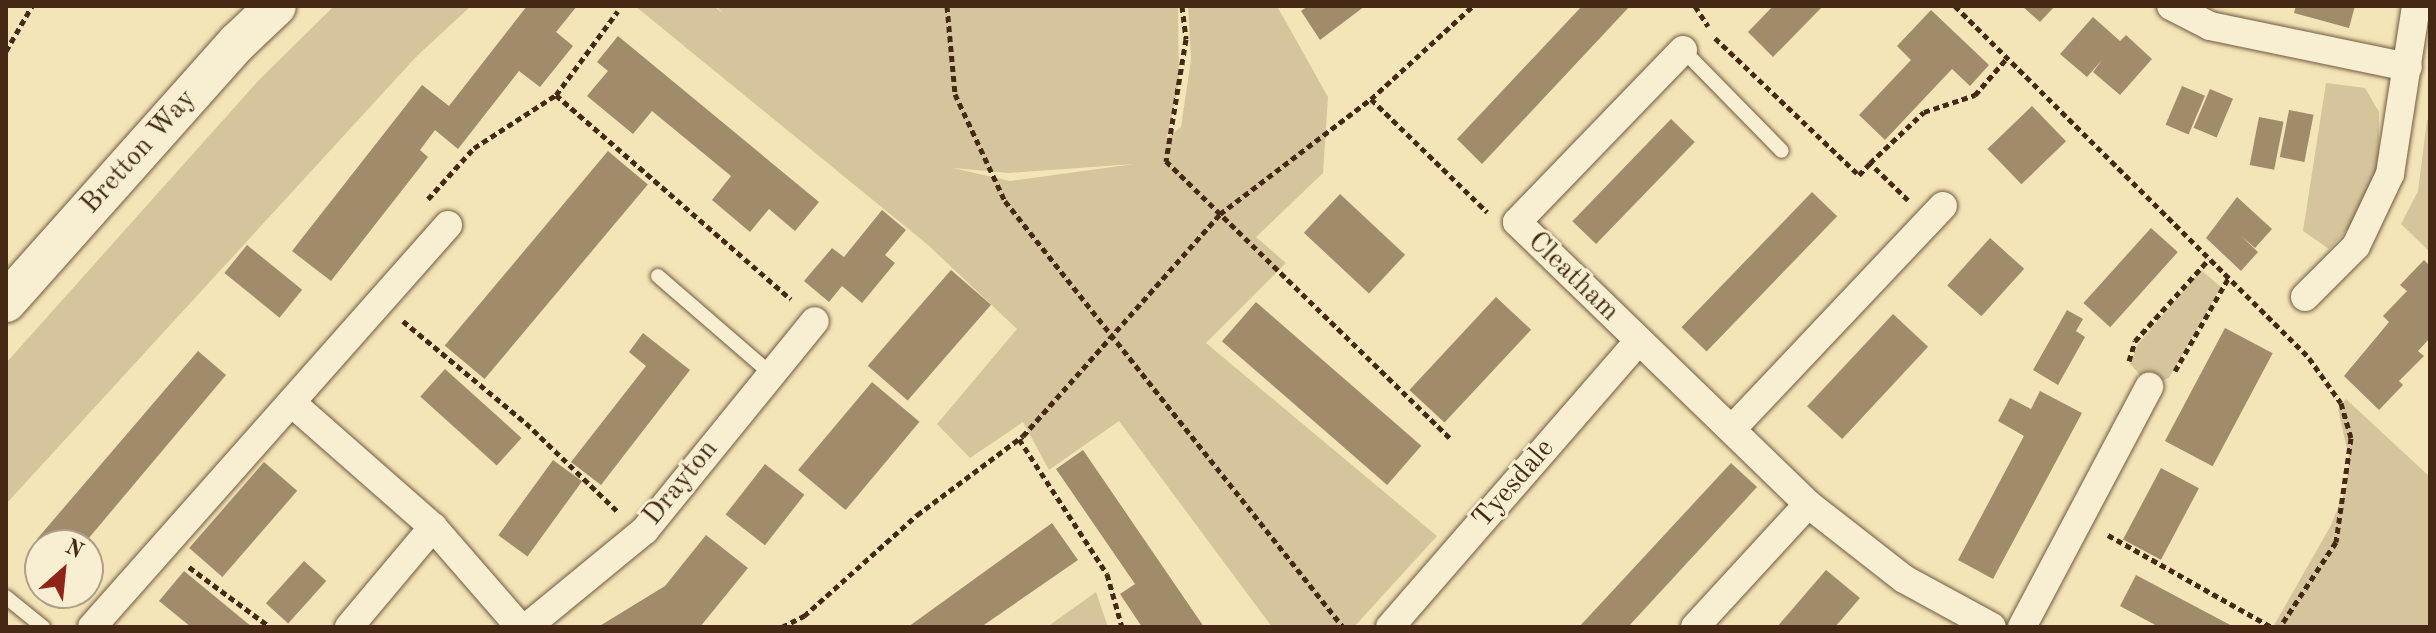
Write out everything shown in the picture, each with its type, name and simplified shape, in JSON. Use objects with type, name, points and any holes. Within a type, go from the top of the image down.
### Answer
[{"type":"street","name":"Bretton Way","points":[[6,302],[238,42],[276,6]]},
{"type":"street","points":[[2171,6],[2210,26],[2408,67]]},
{"type":"street","points":[[2305,297],[2356,246],[2390,174],[2416,6]]},
{"type":"street","name":"Cleatham","points":[[1683,50],[1517,222],[1808,504],[1904,579],[1992,627]]},
{"type":"street","points":[[1732,429],[1936,213]]},
{"type":"street","points":[[92,627],[293,404],[448,225]]},
{"type":"street","name":"Drayton","points":[[527,627],[640,534],[769,372],[815,321]]},
{"type":"street","name":"Tyesdale","points":[[1390,627],[1639,341]]},
{"type":"street","points":[[2022,627],[2149,387]]},
{"type":"street","points":[[293,404],[433,527],[520,627]]},
{"type":"street","points":[[1695,627],[1808,504]]},
{"type":"street","points":[[349,627],[433,527]]},
{"type":"lane","points":[[1683,50],[1782,151]]},
{"type":"lane","points":[[658,276],[769,372]]},
{"type":"lane","points":[[6,597],[43,627]]},
{"type":"path","points":[[6,51],[32,6]]},
{"type":"path","points":[[947,6],[955,94],[1005,201],[1116,335],[1343,627]]},
{"type":"path","points":[[1182,6],[1186,39],[1166,161],[1451,439]]},
{"type":"path","points":[[782,627],[804,616],[917,515],[1019,439],[1116,335],[1220,214],[1371,99],[1473,6]]},
{"type":"path","points":[[1695,6],[1715,39],[1859,175],[1924,112],[1975,95],[2007,58]]},
{"type":"path","points":[[1955,6],[2309,358],[2341,403],[2351,438],[2336,542],[2280,627]]},
{"type":"path","points":[[448,225],[427,197],[474,148],[556,95],[618,11]]},
{"type":"path","points":[[556,95],[815,321]]},
{"type":"path","points":[[1371,99],[1493,218],[1517,222]]},
{"type":"path","points":[[1870,163],[1936,213]]},
{"type":"path","points":[[2209,259],[2135,341],[2128,364],[2149,387],[2170,379],[2229,277]]},
{"type":"path","points":[[381,302],[526,423],[640,534]]},
{"type":"path","points":[[1019,439],[1107,574],[1122,627]]},
{"type":"path","points":[[2081,520],[2271,627]]},
{"type":"path","points":[[163,547],[270,627]]},
{"type":"shaded area","points":[[334,6],[471,6],[416,57],[6,504],[6,363],[258,81]]},
{"type":"shaded area","points":[[635,6],[714,6],[724,14],[716,6],[1178,6],[1179,83],[1167,138],[1181,127],[1191,59],[1188,6],[1277,6],[1328,97],[1323,173],[1256,237],[1286,263],[1206,343],[1437,536],[1354,627],[1272,627],[1119,421],[1049,470],[1023,422],[970,458],[937,424],[1017,329],[928,245]],"holes":[[[1134,164],[1010,181],[953,168],[1009,173]]]},
{"type":"shaded area","points":[[2326,83],[2365,88],[2379,112],[2379,170],[2361,215],[2329,249],[2303,231]]},
{"type":"shaded area","points":[[2427,120],[2430,121],[2430,252],[2401,224],[2418,191]]},
{"type":"shaded area","points":[[2201,270],[2221,287],[2169,378],[2150,385],[2130,364],[2138,344]]},
{"type":"shaded area","points":[[2346,399],[2430,477],[2430,627],[2273,627],[2330,527],[2346,489],[2349,458],[2338,409]]},
{"type":"shaded area","points":[[1096,592],[1108,627],[1047,627]]},
{"type":"building","points":[[527,6],[577,6],[556,32],[573,46],[540,87],[519,71],[458,149],[435,130],[420,150],[428,157],[331,281],[292,251],[422,85],[449,106]]},
{"type":"building","points":[[1308,6],[1365,6],[1320,40],[1301,11]]},
{"type":"building","points":[[1582,6],[1630,6],[1482,164],[1457,139]]},
{"type":"building","points":[[1773,6],[1823,6],[1773,57],[1748,32]]},
{"type":"building","points":[[2022,6],[2055,6],[2040,22]]},
{"type":"building","points":[[2296,6],[2355,6],[2349,28],[2294,13]]},
{"type":"building","points":[[1931,10],[1989,65],[1970,86],[1952,69],[1885,140],[1859,115],[1911,60],[1897,46]]},
{"type":"building","points":[[2093,17],[2120,41],[2126,35],[2152,59],[2120,95],[2093,72],[2102,60],[2087,77],[2060,54]]},
{"type":"building","points":[[618,36],[819,202],[795,231],[769,209],[750,232],[712,200],[731,176],[652,111],[633,134],[587,96],[608,71],[597,62]]},
{"type":"building","points":[[2182,86],[2205,96],[2189,134],[2166,125]]},
{"type":"building","points":[[2210,89],[2233,99],[2217,137],[2194,128]]},
{"type":"building","points":[[2032,106],[2066,141],[2021,184],[1987,149]]},
{"type":"building","points":[[2289,110],[2314,115],[2304,162],[2280,157]]},
{"type":"building","points":[[2259,117],[2284,122],[2274,170],[2250,165]]},
{"type":"building","points":[[1671,119],[1695,142],[1596,244],[1572,221]]},
{"type":"building","points":[[608,151],[648,184],[485,379],[445,346]]},
{"type":"building","points":[[1812,192],[1837,216],[1707,352],[1681,327]]},
{"type":"building","points":[[1340,194],[1405,255],[1369,293],[1304,233]]},
{"type":"building","points":[[2237,197],[2272,229],[2255,248],[2240,235],[2258,252],[2241,271],[2206,238]]},
{"type":"building","points":[[882,210],[906,230],[885,255],[895,263],[862,303],[842,286],[829,302],[804,281],[832,248],[844,257]]},
{"type":"building","points":[[2151,228],[2178,252],[2110,327],[2083,303]]},
{"type":"building","points":[[1990,238],[2024,269],[1981,316],[1947,286]]},
{"type":"building","points":[[247,245],[302,290],[280,318],[224,273]]},
{"type":"building","points":[[2424,260],[2430,266],[2430,338],[2418,351],[2424,356],[2399,381],[2403,385],[2379,410],[2344,376],[2389,322],[2383,316],[2407,291],[2400,285]]},
{"type":"building","points":[[951,270],[991,305],[908,401],[868,366]]},
{"type":"building","points":[[1496,297],[1531,330],[1444,423],[1409,390]]},
{"type":"building","points":[[1256,302],[1421,446],[1387,485],[1222,341]]},
{"type":"building","points":[[2067,310],[2083,319],[2076,331],[2085,337],[2058,385],[2033,370]]},
{"type":"building","points":[[1893,314],[1928,347],[1842,439],[1807,406]]},
{"type":"building","points":[[2225,328],[2273,353],[2213,466],[2165,441]]},
{"type":"building","points":[[643,333],[690,370],[601,485],[571,462],[646,366],[629,352]]},
{"type":"building","points":[[198,351],[226,375],[96,529],[46,529]]},
{"type":"building","points":[[445,369],[522,438],[497,465],[420,396]]},
{"type":"building","points":[[872,382],[919,422],[846,510],[798,470]]},
{"type":"building","points":[[2040,391],[2082,413],[1993,579],[1958,560],[2024,436],[1998,421],[2010,398],[2031,409]]},
{"type":"building","points":[[1083,450],[1204,627],[1142,627],[1120,594],[1135,584],[1056,469]]},
{"type":"building","points":[[553,460],[582,481],[527,556],[498,535]]},
{"type":"building","points":[[264,462],[297,491],[222,577],[189,548]]},
{"type":"building","points":[[1731,463],[1757,487],[1628,627],[1579,627]]},
{"type":"building","points":[[765,464],[804,495],[765,545],[726,514]]},
{"type":"building","points":[[2161,468],[2199,488],[2161,560],[2123,540]]},
{"type":"building","points":[[1052,523],[1078,560],[981,627],[908,627]]},
{"type":"building","points":[[706,535],[748,568],[700,627],[598,627],[665,586]]},
{"type":"building","points":[[304,561],[326,581],[288,623],[266,603]]},
{"type":"building","points":[[1826,570],[1860,598],[1835,627],[1777,627]]},
{"type":"building","points":[[184,571],[252,627],[191,627],[159,601]]},
{"type":"building","points":[[2136,575],[2234,627],[2159,627],[2120,606]]}]
